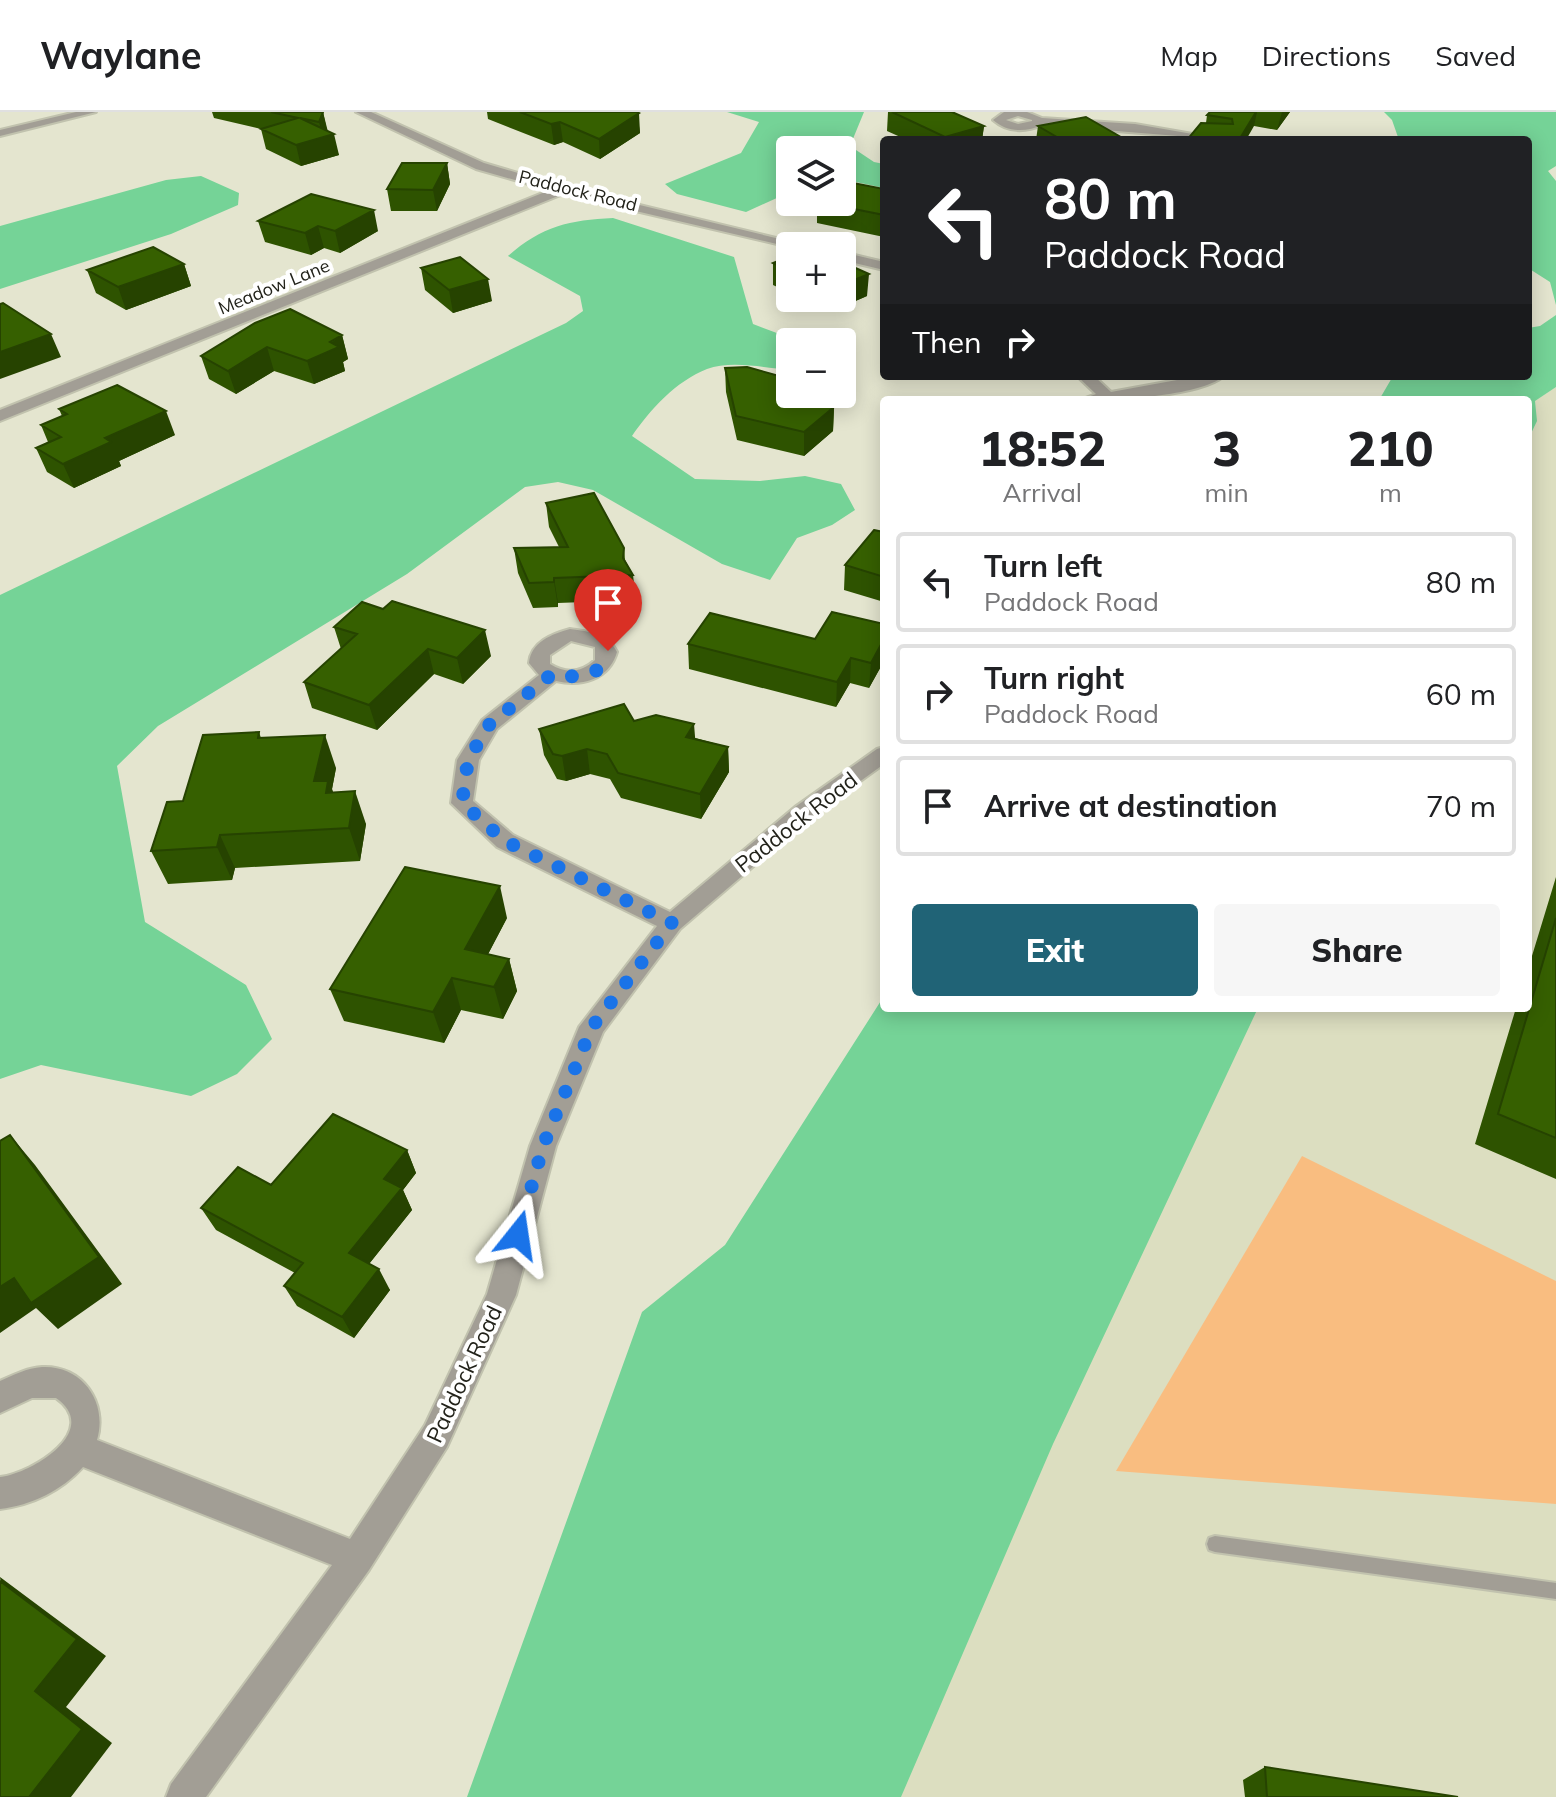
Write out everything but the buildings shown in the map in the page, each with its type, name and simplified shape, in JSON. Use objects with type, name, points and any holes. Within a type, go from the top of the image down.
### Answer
[{"type":"street","points":[[0,133],[90,112]]},
{"type":"street","name":"Paddock Road","points":[[362,112],[480,166],[562,190],[776,240]]},
{"type":"street","points":[[1039,121],[1135,127],[1195,136]]},
{"type":"street","name":"Meadow Lane","points":[[0,416],[562,190]]},
{"type":"street","points":[[856,259],[880,265]]},
{"type":"street","points":[[1089,380],[1107,396]]},
{"type":"street","points":[[1127,396],[1202,380]]},
{"type":"street","points":[[552,674],[489,725],[468,760],[462,803],[505,841],[672,923]]},
{"type":"street","name":"Paddock Road","points":[[184,1797],[357,1558],[436,1436],[501,1295],[543,1146],[592,1027],[672,923],[803,812],[880,757]]},
{"type":"street","points":[[0,1398],[34,1382],[55,1382],[72,1391],[83,1406],[84,1425],[76,1448],[61,1468],[40,1484],[15,1493],[0,1493]]},
{"type":"street","points":[[76,1448],[357,1558]]},
{"type":"lane","points":[[1215,1544],[1556,1591]]},
{"type":"shaded area","points":[[727,112],[864,112],[854,136],[776,136],[776,198],[746,212],[677,194],[665,184],[741,153],[759,122]]},
{"type":"shaded area","points":[[1384,112],[1556,112],[1556,166],[1548,171],[1556,181],[1556,305],[1550,282],[1532,271],[1532,136],[1398,136],[1392,120]]},
{"type":"shaded area","points":[[856,150],[880,163],[880,187],[856,182]]},
{"type":"shaded area","points":[[201,176],[239,193],[238,205],[171,234],[0,289],[0,226],[166,180]]},
{"type":"shaded area","points":[[613,218],[734,257],[753,324],[776,333],[776,368],[727,365],[696,374],[665,397],[632,436],[695,479],[760,481],[805,476],[841,484],[855,510],[832,525],[797,538],[770,580],[722,564],[593,490],[558,482],[525,487],[407,574],[158,726],[117,766],[145,922],[246,985],[272,1039],[237,1074],[191,1096],[41,1065],[0,1079],[0,595],[566,323],[583,311],[580,296],[508,256],[545,231],[583,221]]},
{"type":"shaded area","points":[[1556,315],[1556,387],[1535,401],[1537,421],[1532,432],[1532,396],[1381,396],[1391,380],[1532,380],[1532,327],[1540,326]]},
{"type":"shaded area","points":[[1556,387],[1556,1797],[901,1797],[904,1767],[1075,1394],[1256,1012],[1532,1012],[1532,432],[1536,423],[1535,401]]},
{"type":"shaded area","points":[[880,1002],[880,1012],[1256,1012],[1053,1444],[901,1797],[467,1797],[642,1312],[725,1245]]},
{"type":"shaded area","points":[[1302,1156],[1556,1281],[1556,1504],[1116,1471]]},
{"type":"route","points":[[518,1235],[543,1146],[592,1027],[672,923],[505,841],[462,803],[468,760],[489,725],[552,674],[564,677],[591,674],[607,660],[608,651]]}]
